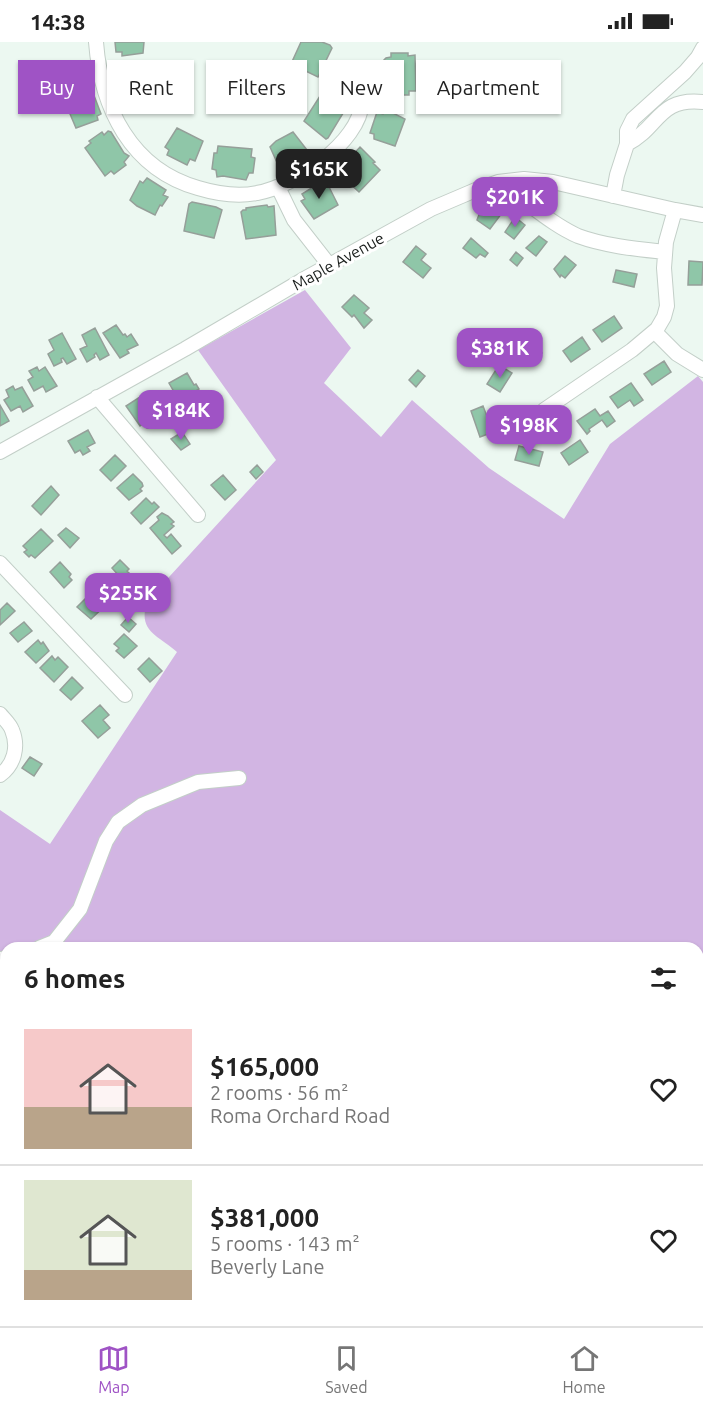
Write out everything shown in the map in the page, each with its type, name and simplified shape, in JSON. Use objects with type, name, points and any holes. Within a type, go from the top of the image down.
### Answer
[{"type":"street","points":[[96,42],[100,71],[113,113],[135,147],[161,172],[191,186],[226,194],[258,193],[278,187],[322,162],[346,136],[358,114]]},
{"type":"street","points":[[613,196],[627,144],[627,131],[633,119],[685,72],[703,48]]},
{"type":"street","points":[[627,144],[637,139],[671,106],[688,100],[703,102]]},
{"type":"street","name":"Maple Avenue","points":[[0,452],[431,209],[498,182],[524,179],[553,182],[703,215]]},
{"type":"street","points":[[278,187],[294,220],[330,266]]},
{"type":"street","points":[[520,198],[578,236],[665,252]]},
{"type":"street","points":[[544,410],[655,332],[664,318],[667,306],[665,252],[675,210]]},
{"type":"street","points":[[655,332],[677,354],[703,370]]},
{"type":"street","points":[[97,397],[198,515]]},
{"type":"street","points":[[0,563],[125,695]]},
{"type":"street","points":[[0,714],[12,729],[16,752],[7,770],[0,775]]},
{"type":"street","points":[[54,942],[80,909],[106,841],[118,822],[142,805],[198,782],[238,778]]},
{"type":"shaded area","points":[[305,290],[351,348],[324,383],[381,437],[412,400],[489,468],[564,519],[610,444],[698,376],[703,382],[703,942],[0,942],[0,810],[50,844],[177,652],[147,626],[145,610],[148,600],[276,460],[198,350]]},
{"type":"building","points":[[115,42],[144,42],[143,53],[122,56],[122,52],[116,52]]},
{"type":"building","points":[[301,42],[322,42],[332,48],[326,60],[319,60],[318,77],[307,72],[307,60],[293,60]]},
{"type":"building","points":[[391,53],[415,55],[416,91],[409,91],[409,95],[404,95],[404,60],[384,60],[391,57]]},
{"type":"building","points":[[95,98],[101,114],[97,116],[98,120],[76,128],[70,114],[95,114]]},
{"type":"building","points":[[319,98],[319,114],[343,114],[326,139],[304,121]]},
{"type":"building","points":[[376,114],[395,114],[405,119],[395,146],[374,139],[374,134],[370,133]]},
{"type":"building","points":[[177,128],[203,141],[195,161],[190,159],[187,165],[167,155],[169,150],[165,147]]},
{"type":"building","points":[[108,131],[111,132],[124,153],[129,156],[124,162],[126,165],[114,174],[111,171],[105,176],[85,148],[91,143],[89,141],[102,132],[104,135]]},
{"type":"building","points":[[293,132],[307,150],[303,152],[305,157],[286,169],[282,164],[279,167],[270,147]]},
{"type":"building","points":[[218,146],[252,149],[251,157],[255,158],[253,173],[249,173],[246,180],[217,177],[216,170],[212,169],[214,153],[217,153]]},
{"type":"building","points":[[360,147],[380,170],[359,192],[337,172]]},
{"type":"building","points":[[147,178],[166,190],[163,195],[168,197],[162,206],[160,205],[155,215],[130,200],[140,181],[143,183]]},
{"type":"building","points":[[321,182],[324,187],[328,185],[338,205],[314,219],[301,201],[305,199],[302,194]]},
{"type":"building","points":[[483,199],[502,213],[490,229],[477,220],[480,212],[476,209]]},
{"type":"building","points":[[192,202],[222,210],[214,238],[184,231],[189,204]]},
{"type":"building","points":[[267,205],[268,207],[274,206],[276,235],[246,239],[241,212],[246,208]]},
{"type":"building","points":[[515,217],[525,225],[514,239],[505,232]]},
{"type":"building","points":[[539,236],[547,242],[536,256],[526,248]]},
{"type":"building","points":[[471,238],[488,253],[485,257],[480,254],[476,258],[463,248]]},
{"type":"building","points":[[416,246],[426,254],[421,260],[431,268],[423,278],[403,262]]},
{"type":"building","points":[[516,252],[523,258],[517,266],[510,260]]},
{"type":"building","points":[[565,256],[576,265],[565,278],[561,275],[560,277],[554,269]]},
{"type":"building","points":[[689,261],[703,262],[702,285],[688,285]]},
{"type":"building","points":[[616,270],[637,274],[634,287],[613,282]]},
{"type":"building","points":[[354,295],[369,308],[364,313],[372,320],[364,328],[354,315],[352,317],[342,307]]},
{"type":"building","points":[[614,316],[622,328],[602,342],[593,330]]},
{"type":"building","points":[[116,325],[123,335],[127,337],[131,334],[138,345],[127,350],[129,353],[120,358],[103,333]]},
{"type":"building","points":[[95,328],[109,355],[100,360],[96,353],[95,357],[87,362],[80,349],[87,346],[82,335]]},
{"type":"building","points":[[529,331],[542,353],[521,366],[512,352],[525,344],[521,337]]},
{"type":"building","points":[[62,333],[76,359],[67,364],[63,358],[62,362],[54,366],[48,354],[54,350],[49,340]]},
{"type":"building","points":[[472,336],[484,346],[475,356],[463,345]]},
{"type":"building","points":[[582,337],[590,349],[571,362],[563,351]]},
{"type":"building","points":[[664,361],[671,372],[652,385],[644,374]]},
{"type":"building","points":[[499,365],[512,373],[500,392],[487,384]]},
{"type":"building","points":[[37,367],[39,371],[45,367],[57,386],[46,392],[43,386],[34,391],[28,380],[33,377],[29,371]]},
{"type":"building","points":[[418,370],[425,376],[416,387],[409,380]]},
{"type":"building","points":[[187,373],[199,389],[191,394],[189,391],[177,397],[169,383]]},
{"type":"building","points":[[631,383],[643,400],[634,406],[630,400],[618,408],[610,397]]},
{"type":"building","points":[[13,386],[15,390],[22,387],[33,406],[23,412],[20,406],[11,411],[4,400],[9,397],[6,390]]},
{"type":"building","points":[[143,395],[156,415],[152,418],[155,423],[150,428],[147,428],[144,423],[140,426],[126,406]]},
{"type":"building","points":[[179,400],[180,402],[185,401],[187,405],[186,411],[178,416],[171,406]]},
{"type":"building","points":[[0,405],[9,421],[0,426]]},
{"type":"building","points":[[483,406],[493,432],[480,437],[471,411]]},
{"type":"building","points":[[595,409],[600,416],[608,411],[615,421],[607,427],[602,420],[589,429],[587,434],[577,421]]},
{"type":"building","points":[[88,430],[95,443],[87,447],[90,451],[83,455],[80,450],[75,453],[68,441]]},
{"type":"building","points":[[182,432],[190,444],[181,450],[171,439]]},
{"type":"building","points":[[580,440],[588,452],[569,465],[561,453]]},
{"type":"building","points":[[519,446],[543,452],[539,466],[515,460]]},
{"type":"building","points":[[115,455],[126,466],[111,481],[100,470]]},
{"type":"building","points":[[257,465],[263,472],[256,479],[250,472]]},
{"type":"building","points":[[133,474],[143,486],[140,489],[142,491],[129,500],[117,488]]},
{"type":"building","points":[[223,475],[236,490],[225,500],[211,485]]},
{"type":"building","points":[[51,486],[59,495],[41,515],[32,506]]},
{"type":"building","points":[[146,498],[159,507],[141,524],[131,513]]},
{"type":"building","points":[[162,513],[174,522],[171,524],[174,526],[164,535],[167,538],[171,534],[181,546],[172,554],[150,528],[159,520],[157,517]]},
{"type":"building","points":[[66,528],[79,538],[70,548],[58,535]]},
{"type":"building","points":[[41,529],[53,541],[35,558],[31,555],[29,557],[24,552],[27,550],[23,546]]},
{"type":"building","points":[[120,560],[129,569],[127,571],[130,574],[126,578],[123,575],[120,577],[112,568]]},
{"type":"building","points":[[60,562],[71,574],[69,577],[72,580],[64,588],[50,572]]},
{"type":"building","points":[[91,593],[99,602],[104,598],[108,603],[91,619],[77,607]]},
{"type":"building","points":[[7,603],[15,611],[0,625],[0,610]]},
{"type":"building","points":[[128,617],[136,624],[129,632],[121,625]]},
{"type":"building","points":[[24,622],[32,631],[18,642],[10,633]]},
{"type":"building","points":[[124,634],[137,646],[124,658],[116,651],[119,648],[114,644]]},
{"type":"building","points":[[38,640],[41,644],[43,642],[49,651],[36,663],[25,652]]},
{"type":"building","points":[[52,656],[55,660],[58,657],[68,667],[54,682],[40,668]]},
{"type":"building","points":[[149,658],[162,671],[150,682],[138,669]]},
{"type":"building","points":[[72,677],[83,688],[71,700],[60,690]]},
{"type":"building","points":[[100,705],[109,715],[103,720],[110,728],[98,738],[82,721]]},
{"type":"building","points":[[30,757],[42,764],[34,776],[22,768]]}]
